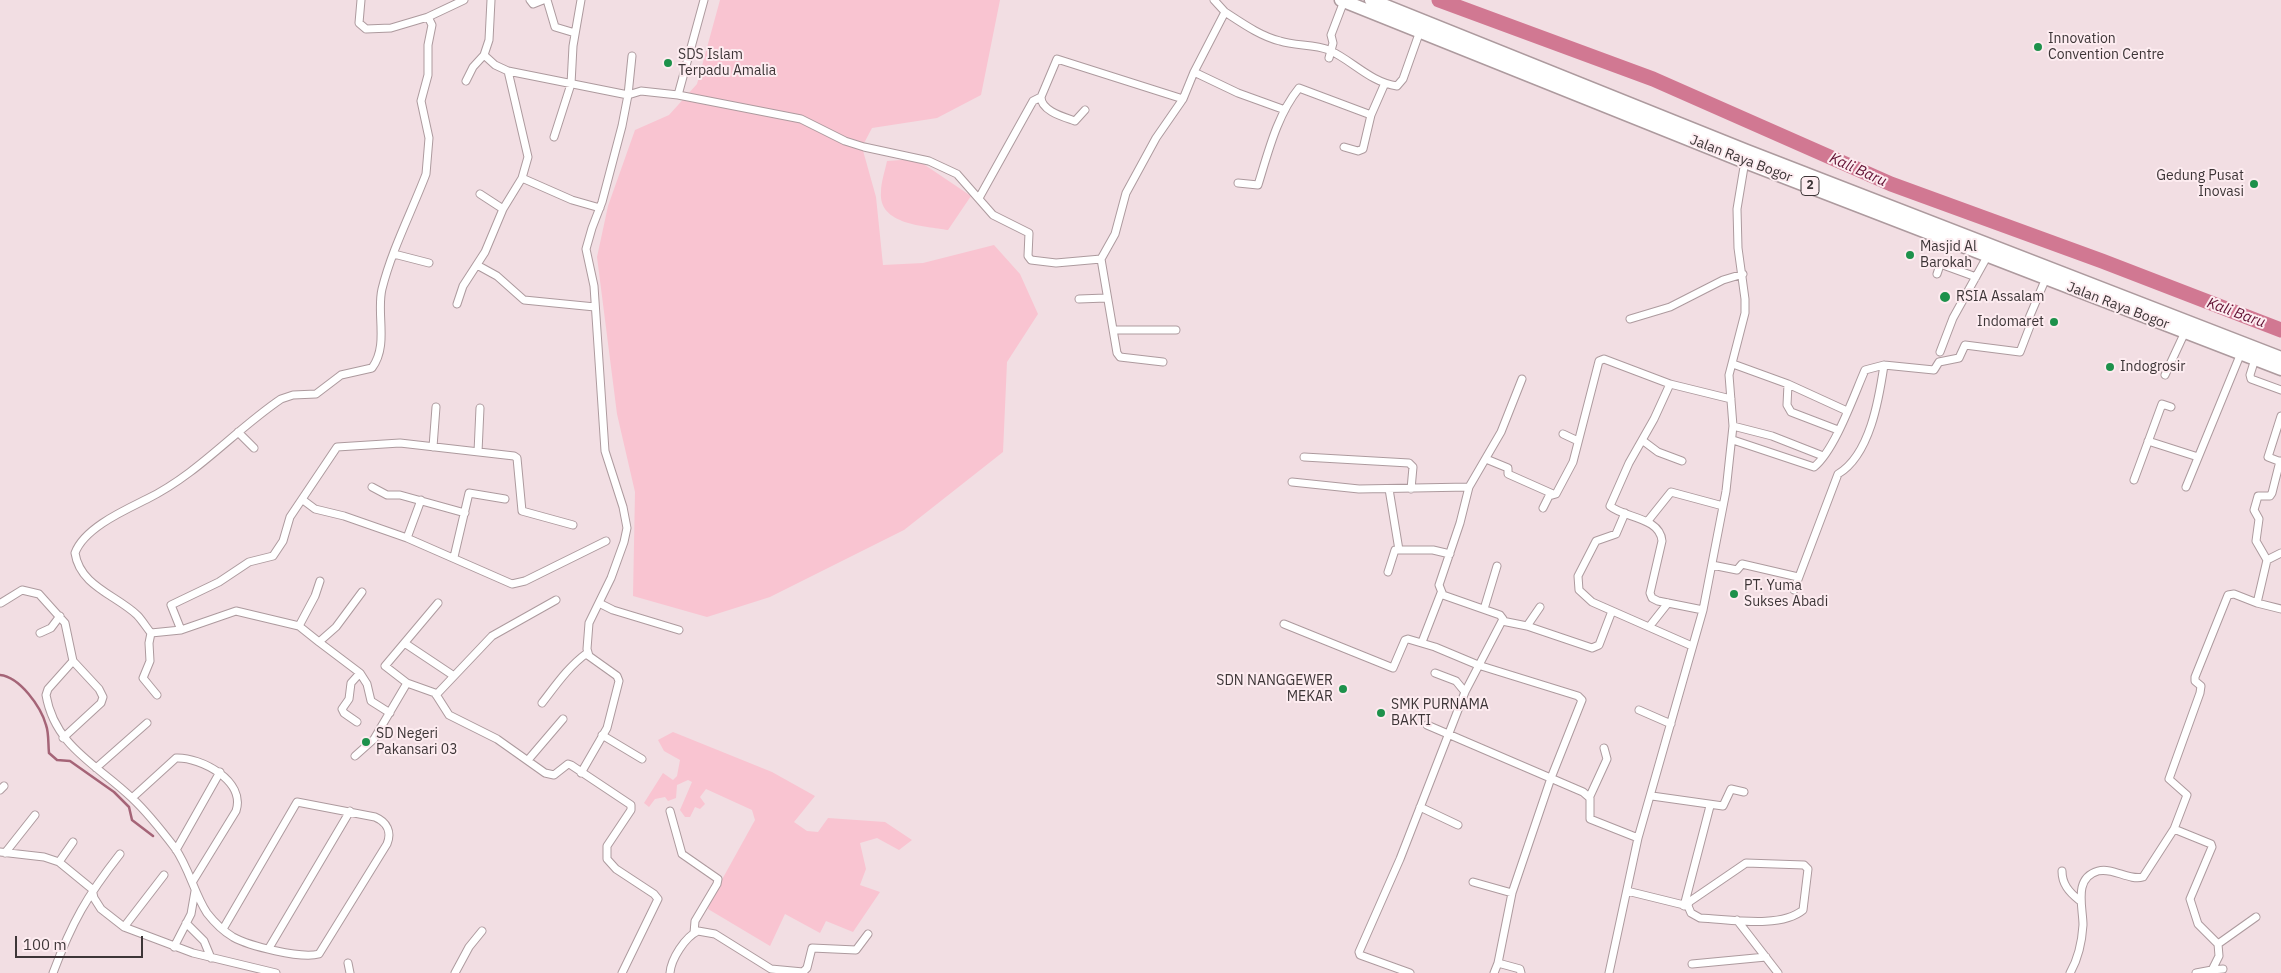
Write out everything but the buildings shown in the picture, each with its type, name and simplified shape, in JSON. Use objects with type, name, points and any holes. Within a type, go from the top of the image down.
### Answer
[{"type":"highway","name":"Jalan Raya Bogor","points":[[1342,0],[1746,156],[2281,358]]},
{"type":"highway","name":"Jalan Raya Bogor","points":[[1371,0],[1988,255],[2281,369]]},
{"type":"street","points":[[361,0],[359,23],[366,30],[391,28],[428,17],[464,0]]},
{"type":"street","points":[[466,81],[473,67],[484,55],[489,40],[491,0]]},
{"type":"street","points":[[530,0],[534,4],[543,0]]},
{"type":"street","points":[[547,0],[555,27],[575,33]]},
{"type":"street","points":[[554,137],[571,84],[575,33],[581,0]]},
{"type":"street","points":[[678,95],[704,0]]},
{"type":"street","points":[[1214,0],[1225,12],[1278,41],[1330,55],[1385,83],[1397,86],[1402,79],[1420,30]]},
{"type":"street","points":[[1330,55],[1333,43],[1331,35],[1342,0]]},
{"type":"street","points":[[1163,362],[1120,357],[1117,354],[1115,330],[1106,298],[1101,259],[1109,248],[1115,234],[1126,192],[1156,138],[1183,99],[1194,72],[1225,12]]},
{"type":"street","points":[[157,695],[143,678],[150,661],[149,643],[151,633],[137,615],[97,587],[86,576],[76,558],[77,548],[104,521],[149,498],[184,476],[281,399],[293,395],[316,394],[341,375],[372,368],[380,345],[382,290],[394,254],[426,174],[429,138],[422,101],[429,66],[428,45],[432,25],[428,17]]},
{"type":"street","points":[[484,55],[495,65],[508,71],[571,84],[628,95],[641,91],[678,95],[801,119],[845,141],[864,148],[929,161],[957,174],[993,215],[1029,233],[1028,256],[1031,260],[1056,263],[1101,259]]},
{"type":"street","points":[[542,704],[564,673],[587,653],[589,623],[624,542],[627,528],[623,507],[605,451],[594,286],[586,249],[600,208],[622,126],[628,95],[632,56]]},
{"type":"street","points":[[1085,110],[1076,121],[1045,108],[1041,103],[1041,97],[1057,58],[1183,99]]},
{"type":"street","points":[[457,304],[463,286],[485,252],[503,209],[522,178],[528,157],[508,71]]},
{"type":"street","points":[[1194,72],[1238,93],[1286,110]]},
{"type":"street","points":[[1344,147],[1358,152],[1363,149],[1371,115],[1385,83]]},
{"type":"street","points":[[1238,183],[1258,186],[1273,138],[1286,110],[1300,88],[1371,115]]},
{"type":"street","points":[[979,198],[1033,101],[1041,97]]},
{"type":"street","points":[[1609,973],[1638,838],[1652,796],[1703,610],[1723,506],[1733,426],[1728,386],[1744,313],[1742,274],[1738,248],[1737,209],[1746,156]]},
{"type":"street","points":[[522,178],[572,200],[600,208]]},
{"type":"street","points":[[480,194],[503,209]]},
{"type":"street","points":[[394,254],[429,263]]},
{"type":"street","points":[[1940,352],[1950,324],[1988,255]]},
{"type":"street","points":[[477,265],[497,276],[524,300],[595,307]]},
{"type":"street","points":[[1937,274],[1940,265],[1976,277]]},
{"type":"street","points":[[1630,319],[1670,307],[1723,280],[1742,274]]},
{"type":"street","points":[[1732,440],[1811,467],[1816,465],[1838,430],[1866,370],[1884,365],[1934,370],[1939,362],[1959,358],[1965,345],[2020,352],[2030,326],[2029,318],[2046,278]]},
{"type":"street","points":[[1079,299],[1106,298]]},
{"type":"street","points":[[1115,330],[1176,330]]},
{"type":"street","points":[[2165,375],[2185,332]]},
{"type":"street","points":[[2186,487],[2240,353]]},
{"type":"street","points":[[2255,359],[2250,375],[2251,379],[2281,390]]},
{"type":"street","points":[[1555,495],[1573,462],[1600,360],[1608,361],[1670,384],[1731,399]]},
{"type":"street","points":[[1733,364],[1788,384],[1847,411]]},
{"type":"street","points":[[1794,590],[1838,474],[1847,468],[1856,456],[1868,431],[1880,388],[1884,365]]},
{"type":"street","points":[[1422,642],[1441,592],[1439,585],[1450,554],[1469,486],[1501,432],[1522,379]]},
{"type":"street","points":[[1670,384],[1629,463],[1610,506],[1647,522],[1658,531],[1662,538],[1650,596],[1658,601],[1703,610]]},
{"type":"street","points":[[1788,384],[1787,405],[1791,412],[1838,430]]},
{"type":"street","points":[[2134,480],[2162,404],[2171,406]]},
{"type":"street","points":[[433,447],[436,407]]},
{"type":"street","points":[[478,452],[480,408]]},
{"type":"street","points":[[2257,603],[2267,560],[2256,541],[2259,519],[2254,510],[2258,496],[2270,496],[2272,493],[2280,461],[2268,457],[2281,416]]},
{"type":"street","points":[[1733,426],[1772,436],[1823,456]]},
{"type":"street","points":[[238,432],[254,448]]},
{"type":"street","points":[[1563,434],[1578,441]]},
{"type":"street","points":[[1642,440],[1658,452],[1682,462]]},
{"type":"street","points":[[2148,441],[2198,457]]},
{"type":"street","points":[[182,630],[171,605],[219,582],[249,562],[273,556],[283,541],[290,518],[337,448],[400,443],[516,457],[520,500],[524,513],[559,520],[573,525]]},
{"type":"street","points":[[1304,457],[1409,463],[1413,467],[1411,488]]},
{"type":"street","points":[[1486,459],[1508,468],[1508,474],[1555,495]]},
{"type":"street","points":[[1292,482],[1359,489],[1469,486]]},
{"type":"street","points":[[372,487],[386,495],[400,495],[465,514]]},
{"type":"street","points":[[1389,489],[1399,550]]},
{"type":"street","points":[[1647,522],[1671,492],[1723,506]]},
{"type":"street","points":[[454,557],[469,493],[505,498]]},
{"type":"street","points":[[1543,508],[1549,496],[1555,495]]},
{"type":"street","points":[[303,500],[315,509],[344,516],[407,538],[454,557],[502,581],[517,584],[574,559],[606,541]]},
{"type":"street","points":[[407,538],[420,500]]},
{"type":"street","points":[[1625,513],[1616,534],[1596,541],[1577,580],[1579,590],[1584,596],[1612,611],[1692,646]]},
{"type":"street","points":[[1388,572],[1393,552],[1399,550],[1433,550],[1450,554]]},
{"type":"street","points":[[2267,560],[2281,553]]},
{"type":"street","points":[[1712,564],[1737,570],[1742,564],[1798,577]]},
{"type":"street","points":[[1484,609],[1498,566]]},
{"type":"street","points":[[299,626],[315,596],[320,580]]},
{"type":"street","points":[[1,603],[19,591],[31,591],[39,594],[65,623],[73,661],[99,689],[103,697],[101,703],[63,738]]},
{"type":"street","points":[[320,642],[336,627],[362,592]]},
{"type":"street","points":[[1410,973],[1360,956],[1359,952],[1420,807],[1465,692],[1502,621],[1500,615],[1441,592]]},
{"type":"street","points":[[2068,973],[2076,960],[2083,926],[2080,900],[2084,882],[2098,871],[2106,870],[2136,878],[2145,876],[2174,829],[2187,794],[2169,779],[2200,693],[2201,686],[2195,680],[2199,664],[2228,595],[2234,594],[2257,603],[2281,609]]},
{"type":"street","points":[[436,695],[492,636],[556,600]]},
{"type":"street","points":[[438,602],[406,644],[385,666],[407,683],[436,695],[449,715],[498,739],[550,775],[559,773],[569,764],[630,804],[630,810],[607,846],[607,859],[616,869],[654,894],[658,899],[622,973]]},
{"type":"street","points":[[599,603],[613,610],[679,630]]},
{"type":"street","points":[[1649,627],[1668,603]]},
{"type":"street","points":[[1527,626],[1540,607]]},
{"type":"street","points":[[151,633],[182,630],[236,611],[299,626],[360,673],[367,684],[370,700],[390,713]]},
{"type":"street","points":[[1502,621],[1527,626],[1595,648],[1601,641],[1612,611]]},
{"type":"street","points":[[40,633],[50,628],[60,616]]},
{"type":"street","points":[[1284,624],[1392,668],[1405,640],[1422,642],[1478,664],[1581,698],[1551,778],[1512,893],[1498,964],[1494,973]]},
{"type":"street","points":[[406,644],[454,676]]},
{"type":"street","points":[[581,773],[611,717],[611,709],[619,679],[587,653]]},
{"type":"street","points":[[73,661],[48,689],[46,695],[63,738],[132,798],[176,850],[194,884],[200,903],[207,913],[223,929],[240,940],[307,955],[320,954],[387,844],[389,831],[383,820],[350,811],[297,802],[223,929]]},
{"type":"street","points":[[356,722],[344,713],[342,709],[349,700],[351,683],[360,673]]},
{"type":"street","points":[[1436,673],[1461,684],[1465,692]]},
{"type":"street","points":[[355,756],[374,739],[407,683]]},
{"type":"street","points":[[1639,710],[1671,724]]},
{"type":"street","points":[[528,760],[563,719]]},
{"type":"street","points":[[96,768],[147,723]]},
{"type":"street","points":[[1427,725],[1590,796]]},
{"type":"street","points":[[602,735],[642,759]]},
{"type":"street","points":[[1604,748],[1607,759],[1590,796],[1590,819],[1638,838]]},
{"type":"street","points":[[132,798],[176,758],[220,772],[234,788],[238,805],[194,884],[194,902],[191,914],[174,947]]},
{"type":"street","points":[[176,850],[220,772]]},
{"type":"street","points":[[1652,796],[1710,806],[1724,805],[1731,789],[1744,792]]},
{"type":"street","points":[[1686,906],[1710,806]]},
{"type":"street","points":[[1420,807],[1458,825]]},
{"type":"street","points":[[269,948],[350,811]]},
{"type":"street","points":[[670,811],[682,854],[718,878],[717,884],[696,921],[694,933],[673,960],[670,973]]},
{"type":"street","points":[[3,852],[35,815]]},
{"type":"street","points":[[2174,829],[2212,846],[2190,899],[2198,924],[2218,944],[2219,956],[2212,972]]},
{"type":"street","points":[[59,862],[73,842]]},
{"type":"street","points":[[3,852],[39,856],[59,862],[92,890],[101,909],[124,927],[174,947],[211,958],[276,973]]},
{"type":"street","points":[[53,973],[74,919],[92,890],[120,854]]},
{"type":"street","points":[[1627,890],[1686,906],[1691,913],[1700,918],[1766,921],[1796,917],[1805,906],[1807,868],[1804,866],[1746,863],[1689,902],[1686,906]]},
{"type":"street","points":[[2062,871],[2064,884],[2071,894],[2080,900]]},
{"type":"street","points":[[124,927],[164,875]]},
{"type":"street","points":[[1473,882],[1512,893]]},
{"type":"street","points":[[2218,944],[2256,917]]},
{"type":"street","points":[[1737,920],[1778,973]]},
{"type":"street","points":[[186,923],[204,941],[211,958]]},
{"type":"street","points":[[455,973],[469,947],[482,931]]},
{"type":"street","points":[[694,933],[702,931],[715,934],[771,969],[803,972],[807,968],[812,948],[856,950],[868,934]]},
{"type":"street","points":[[1692,964],[1766,957]]},
{"type":"street","points":[[348,964],[350,973]]},
{"type":"street","points":[[1498,964],[1520,969],[1521,973]]},
{"type":"street","points":[[2196,973],[2223,969]]},
{"type":"shaded area","points":[[720,0],[1000,0],[981,95],[937,118],[872,128],[862,147],[876,197],[883,265],[923,263],[994,245],[1020,274],[1038,314],[1007,362],[1003,452],[904,530],[770,597],[707,617],[633,596],[635,492],[617,414],[597,257],[608,206],[635,130],[669,115],[697,84]]},
{"type":"shaded area","points":[[916,159],[971,196],[948,230],[905,222],[887,211],[882,203],[881,188],[887,161]]},
{"type":"shaded area","points":[[673,732],[772,772],[815,796],[794,822],[807,831],[818,832],[828,818],[885,822],[912,840],[899,850],[877,838],[860,843],[866,869],[860,885],[880,892],[853,932],[826,921],[820,933],[785,914],[770,946],[708,909],[709,903],[755,820],[752,810],[706,789],[700,797],[705,804],[700,809],[695,807],[690,817],[685,817],[680,810],[692,782],[688,780],[677,785],[676,798],[668,801],[665,797],[655,799],[649,807],[644,803],[663,773],[673,780],[677,776],[680,760],[664,751],[658,740]]},
{"type":"waterway","name":"Kali Baru","points":[[1439,0],[1653,79],[1891,184],[2102,261],[2281,330]]},
{"type":"waterway","points":[[0,675],[15,681],[35,702],[47,728],[49,753],[57,760],[70,761],[114,792],[129,807],[132,820],[153,836]]},
{"type":"place","name":"Innovation Convention Centre","points":[[2038,47]]},
{"type":"place","name":"SDS Islam Terpadu Amalia","points":[[668,63]]},
{"type":"place","name":"Gedung Pusat Inovasi","points":[[2254,184]]},
{"type":"place","name":"Masjid Al Barokah","points":[[1910,255]]},
{"type":"place","name":"RSIA Assalam","points":[[1945,297]]},
{"type":"place","name":"Indomaret","points":[[2054,322]]},
{"type":"place","name":"Indogrosir","points":[[2110,367]]},
{"type":"place","name":"PT. Yuma Sukses Abadi","points":[[1734,594]]},
{"type":"place","name":"SDN NANGGEWER MEKAR","points":[[1343,689]]},
{"type":"place","name":"SMK PURNAMA BAKTI","points":[[1381,713]]},
{"type":"place","name":"SD Negeri Pakansari 03","points":[[366,742]]}]
